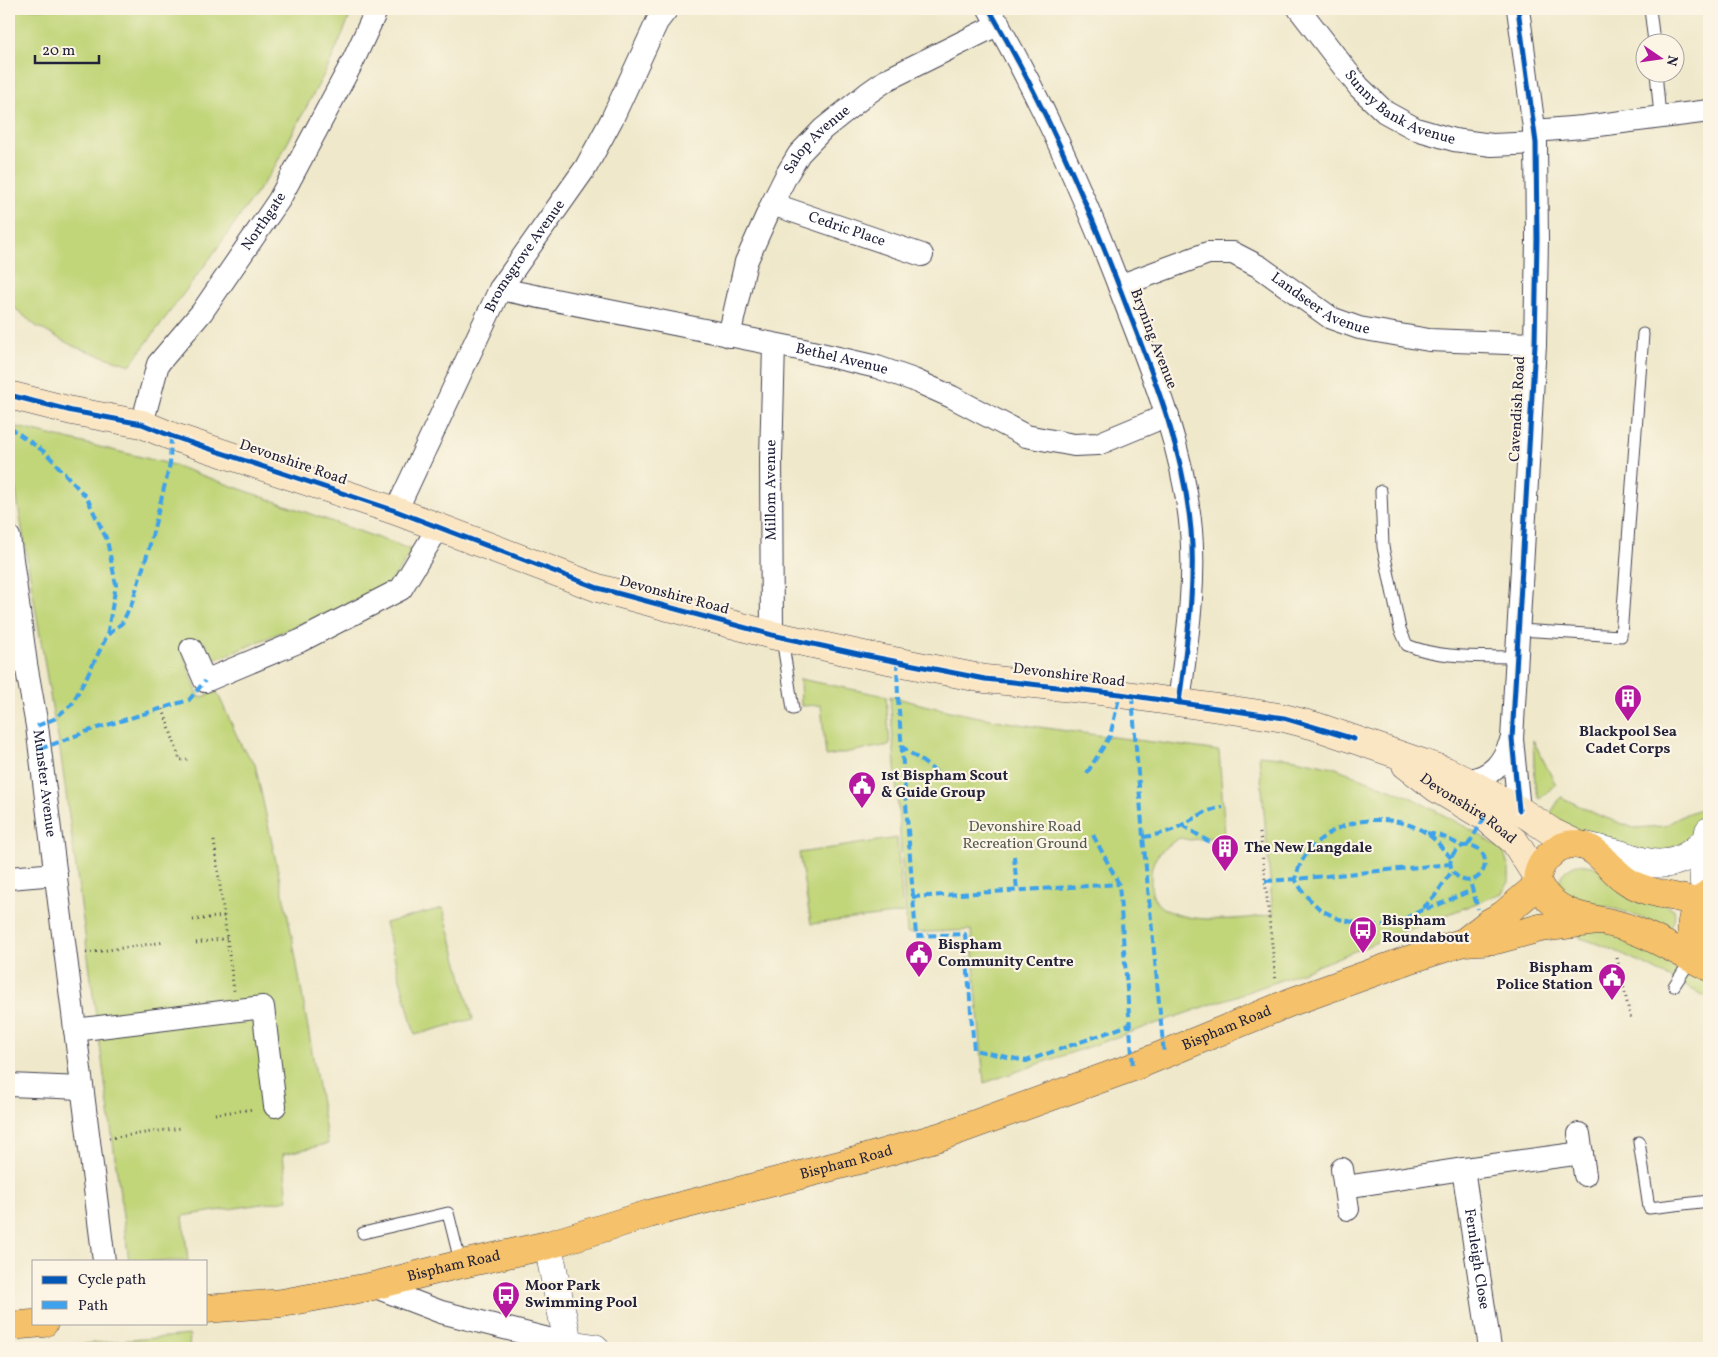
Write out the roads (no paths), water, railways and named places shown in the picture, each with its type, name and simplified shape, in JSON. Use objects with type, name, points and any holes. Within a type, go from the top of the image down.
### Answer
[{"type":"main road","name":"Devonshire Road","points":[[9,395],[142,424],[171,436],[396,511],[598,588],[777,636],[985,679],[1102,692],[1284,718],[1314,726],[1446,771],[1519,810],[1552,832],[1582,846]]},
{"type":"main road","name":"Devonshire Road","points":[[1389,752],[1436,788],[1485,817],[1515,842],[1537,881]]},
{"type":"main road","name":"Bispham Road","points":[[1464,942],[1503,914],[1537,881],[1541,866],[1553,852],[1568,845],[1582,846]]},
{"type":"main road","points":[[1582,846],[1601,858],[1624,880],[1638,887],[1666,896],[1704,898]]},
{"type":"main road","points":[[1537,881],[1548,900],[1555,906],[1597,921],[1630,928],[1702,962]]},
{"type":"main road","points":[[1702,962],[1693,944],[1691,928],[1694,912],[1704,898]]},
{"type":"main road","name":"Bispham Road","points":[[208,1309],[282,1303],[373,1286],[548,1245],[649,1214],[859,1160],[942,1136],[1133,1067],[1279,1007],[1408,960],[1464,942],[1496,940],[1540,928],[1597,921]]},
{"type":"main road","points":[[9,1326],[32,1324]]},
{"type":"street","name":"Northgate","points":[[142,424],[158,364],[202,312],[279,200],[353,61],[377,9]]},
{"type":"street","name":"Bromsgrove Avenue","points":[[396,511],[500,289],[586,167],[612,119],[657,22],[667,9]]},
{"type":"street","name":"Sunny Bank Avenue","points":[[1299,9],[1359,88],[1385,112],[1416,129],[1454,140],[1492,145],[1583,127],[1709,111]]},
{"type":"street","name":"Cavendish Road","points":[[1518,9],[1535,137],[1537,239],[1534,344],[1512,739],[1519,810]]},
{"type":"street","name":"Salop Avenue","points":[[729,336],[746,262],[772,204],[799,154],[824,129],[868,93],[888,79],[994,17]]},
{"type":"street","name":"Bryning Avenue","points":[[994,17],[1042,105],[1080,188],[1168,415],[1182,471],[1191,530],[1192,584],[1179,703]]},
{"type":"street","name":"Cedric Place","points":[[772,204],[922,255]]},
{"type":"street","name":"Landseer Avenue","points":[[1119,286],[1208,253],[1232,253],[1260,268],[1331,318],[1359,328],[1429,340],[1534,344]]},
{"type":"street","name":"Bethel Avenue","points":[[500,289],[774,344],[877,367],[914,380],[952,397],[1026,436],[1074,445],[1098,444],[1168,415]]},
{"type":"street","name":"Millom Avenue","points":[[774,344],[770,459],[777,636]]},
{"type":"street","points":[[191,649],[205,681],[300,640],[401,589],[438,528]]},
{"type":"street","name":"Munster Avenue","points":[[9,537],[18,662],[37,726],[104,1260]]},
{"type":"street","name":"Cavendish Road","points":[[1467,781],[1487,775],[1497,767],[1505,756],[1512,739]]},
{"type":"street","points":[[1582,846],[1644,862],[1669,864],[1679,861],[1692,853],[1709,833]]},
{"type":"street","points":[[1704,898],[1703,866],[1709,833]]},
{"type":"street","points":[[9,878],[56,874]]},
{"type":"street","points":[[75,1030],[263,1007],[275,1106]]},
{"type":"street","points":[[9,1085],[82,1088]]},
{"type":"street","points":[[1348,1210],[1344,1178],[1463,1169],[1582,1154]]},
{"type":"street","name":"Fernleigh Close","points":[[1463,1169],[1490,1348]]},
{"type":"street","points":[[548,1245],[568,1346]]},
{"type":"street","points":[[373,1286],[441,1312],[568,1346],[595,1348]]},
{"type":"lane","points":[[1650,9],[1653,32]]},
{"type":"lane","points":[[1657,82],[1660,117]]},
{"type":"lane","points":[[1519,630],[1621,636],[1643,334]]},
{"type":"lane","points":[[1381,491],[1383,547],[1400,629],[1407,645],[1421,651],[1442,654],[1516,657]]},
{"type":"lane","points":[[777,636],[793,709]]},
{"type":"lane","points":[[1674,986],[1702,962]]},
{"type":"lane","points":[[1639,1142],[1649,1208],[1709,1201]]},
{"type":"lane","points":[[363,1233],[448,1213],[461,1264]]},
{"type":"place","name":"Blackpool Sea Cadet Corps","points":[[1628,722]]},
{"type":"place","name":"1st Bispham Scout & Guide Group","points":[[862,809]]},
{"type":"place","name":"The New Langdale","points":[[1225,872]]},
{"type":"place","name":"Bispham Roundabout","points":[[1363,954]]},
{"type":"place","name":"Bispham Community Centre","points":[[919,978]]},
{"type":"place","name":"Bispham Police Station","points":[[1612,1001]]},
{"type":"place","name":"Moor Park Swimming Pool","points":[[506,1319]]},
{"type":"park label","name":"Devonshire Road Recreation Ground","points":[[1025,836]]}]
